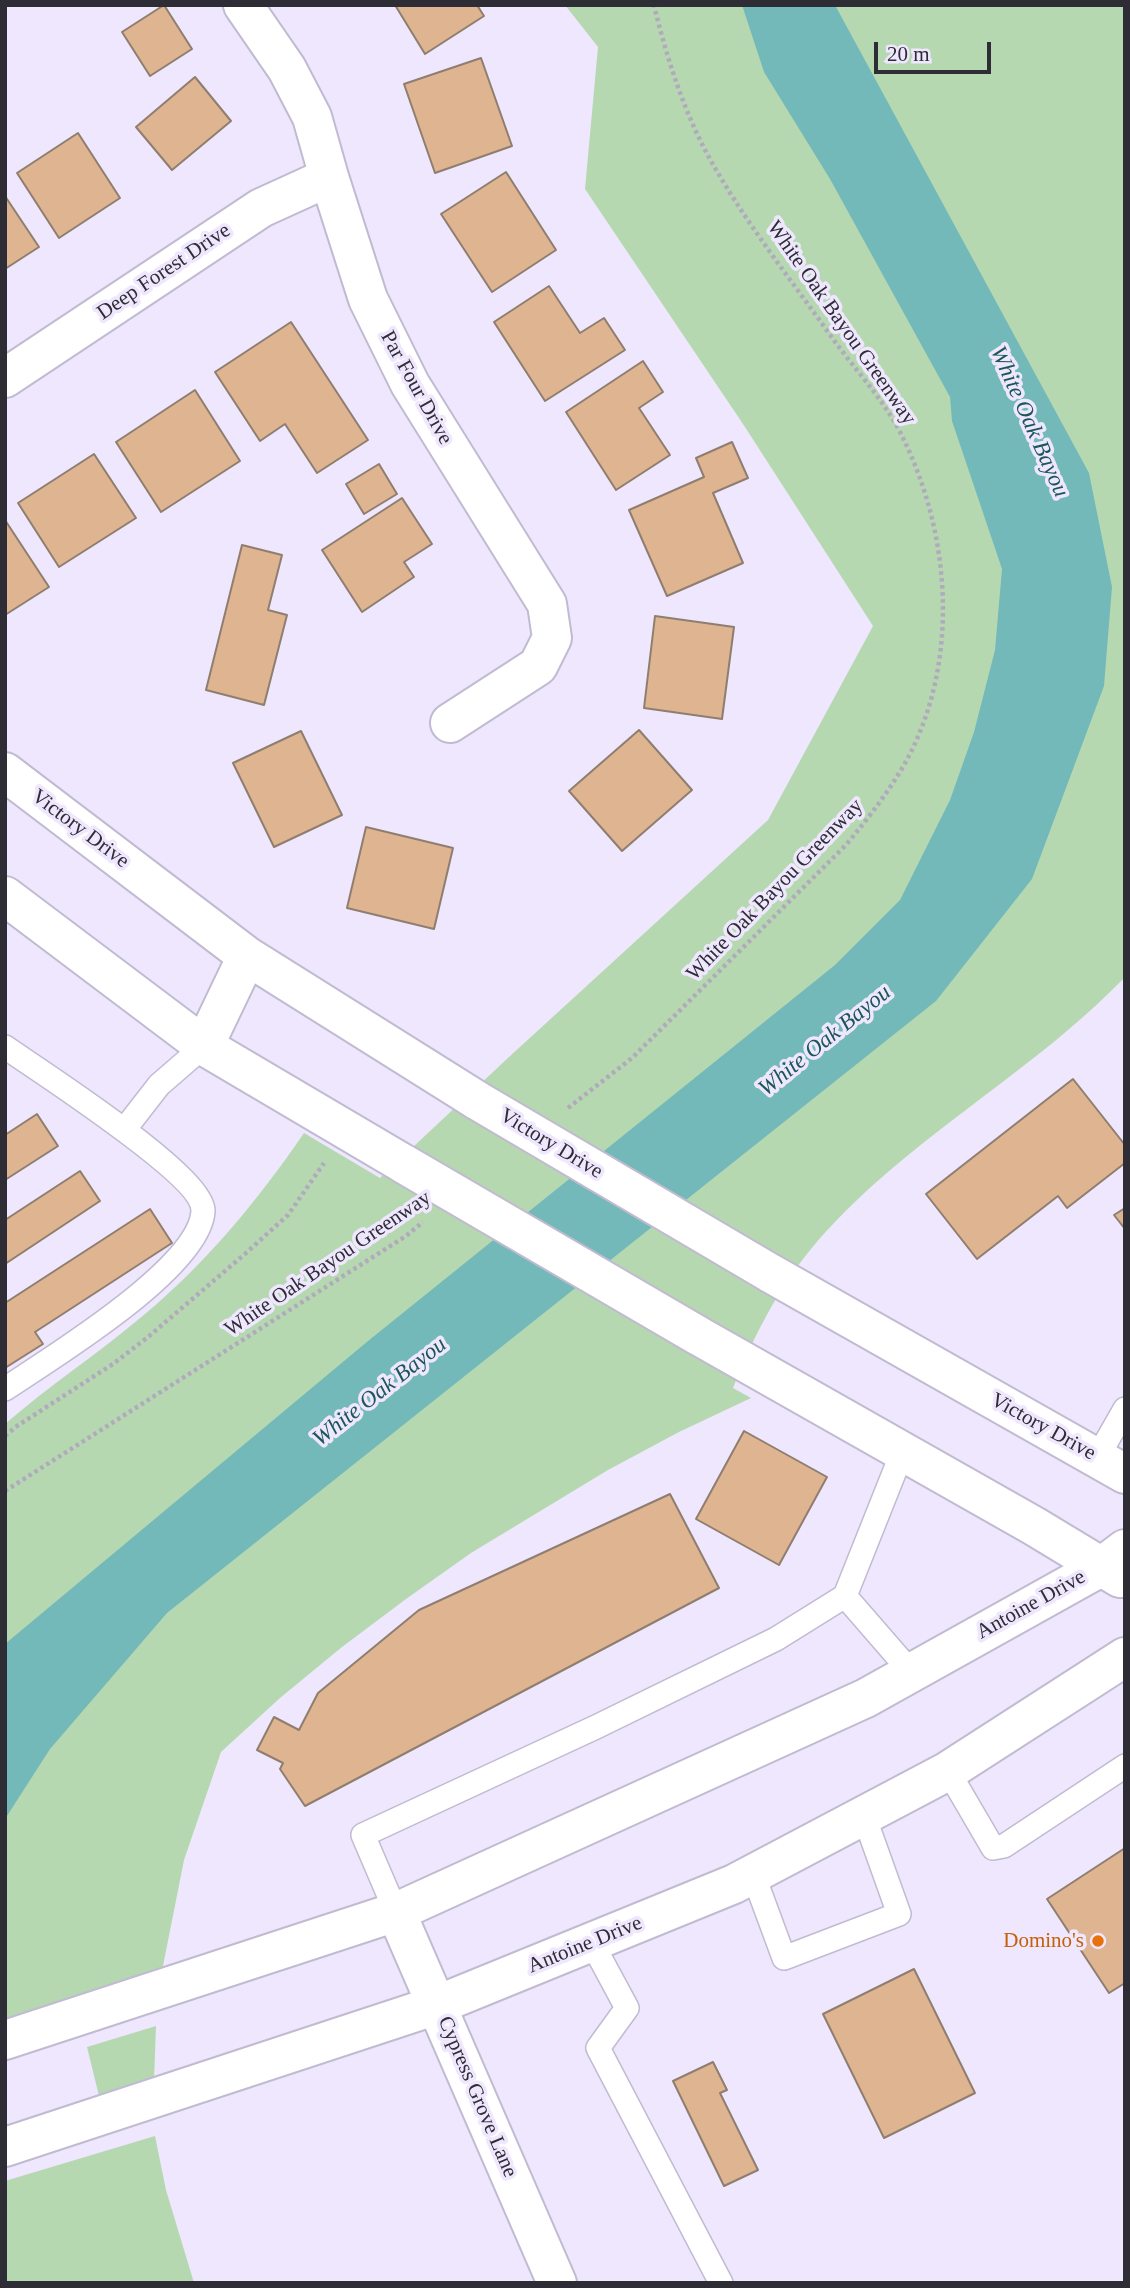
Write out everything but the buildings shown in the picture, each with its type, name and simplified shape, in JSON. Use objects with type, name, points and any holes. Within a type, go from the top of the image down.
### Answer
[{"type":"main road","name":"Par Four Drive","points":[[243,5],[287,69],[313,117],[368,299],[410,384],[547,604],[552,638],[538,666],[450,723]]},
{"type":"main road","name":"Deep Forest Drive","points":[[5,378],[261,208],[329,177]]},
{"type":"main road","name":"Victory Drive","points":[[5,772],[247,956],[478,1101],[769,1273],[1111,1466]]},
{"type":"main road","points":[[5,896],[204,1046],[902,1453],[1034,1526],[1117,1565]]},
{"type":"main road","points":[[204,1046],[247,956]]},
{"type":"main road","name":"Antoine Drive","points":[[5,2040],[397,1912],[866,1698],[1117,1565]]},
{"type":"main road","name":"Antoine Drive","points":[[5,2147],[437,2005],[753,1874],[948,1771],[1125,1657]]},
{"type":"main road","name":"Cypress Grove Lane","points":[[397,1912],[557,2283]]},
{"type":"lane","points":[[124,1130],[159,1085],[204,1046]]},
{"type":"lane","points":[[5,1047],[124,1130],[187,1181],[203,1210],[188,1247],[148,1287],[102,1323],[5,1389]]},
{"type":"lane","points":[[1111,1466],[1125,1409]]},
{"type":"lane","points":[[397,1912],[363,1835],[596,1727],[776,1639],[845,1596],[902,1453]]},
{"type":"lane","points":[[845,1596],[911,1672]]},
{"type":"lane","points":[[948,1771],[993,1848],[1004,1846],[1125,1766]]},
{"type":"lane","points":[[753,1874],[784,1958],[899,1914],[864,1815]]},
{"type":"lane","points":[[592,1942],[627,2008],[598,2048],[721,2283]]},
{"type":"path","name":"White Oak Bayou Greenway","points":[[567,1108],[632,1058],[845,846],[875,810],[905,764],[923,724],[937,678],[943,616],[941,564],[929,507],[903,437],[758,235],[717,172],[688,113],[654,5]]},
{"type":"path","name":"White Oak Bayou Greenway","points":[[5,1491],[406,1236],[428,1219]]},
{"type":"shaded area","points":[[565,5],[1125,5],[1125,977],[1048,1047],[884,1175],[811,1249],[787,1281],[767,1315],[733,1388],[751,1398],[608,1470],[471,1553],[342,1647],[280,1698],[221,1752],[184,1860],[162,1971],[5,2020],[5,1424],[128,1328],[190,1273],[250,1206],[304,1133],[380,1178],[768,820],[873,626],[745,427],[585,189],[598,47]]},
{"type":"shaded area","points":[[156,2026],[154,2081],[99,2096],[87,2047]]},
{"type":"shaded area","points":[[155,2136],[166,2190],[194,2283],[5,2283],[5,2181]]},
{"type":"water","name":"White Oak Bayou","points":[[742,5],[835,5],[1089,473],[1112,587],[1104,686],[1032,879],[936,1001],[167,1613],[50,1749],[5,1819],[5,1644],[368,1341],[835,965],[900,900],[950,800],[974,732],[995,650],[1002,569],[952,421],[950,397],[830,179],[764,72]]},
{"type":"place","name":"Domino's","points":[[1098,1941]]}]
